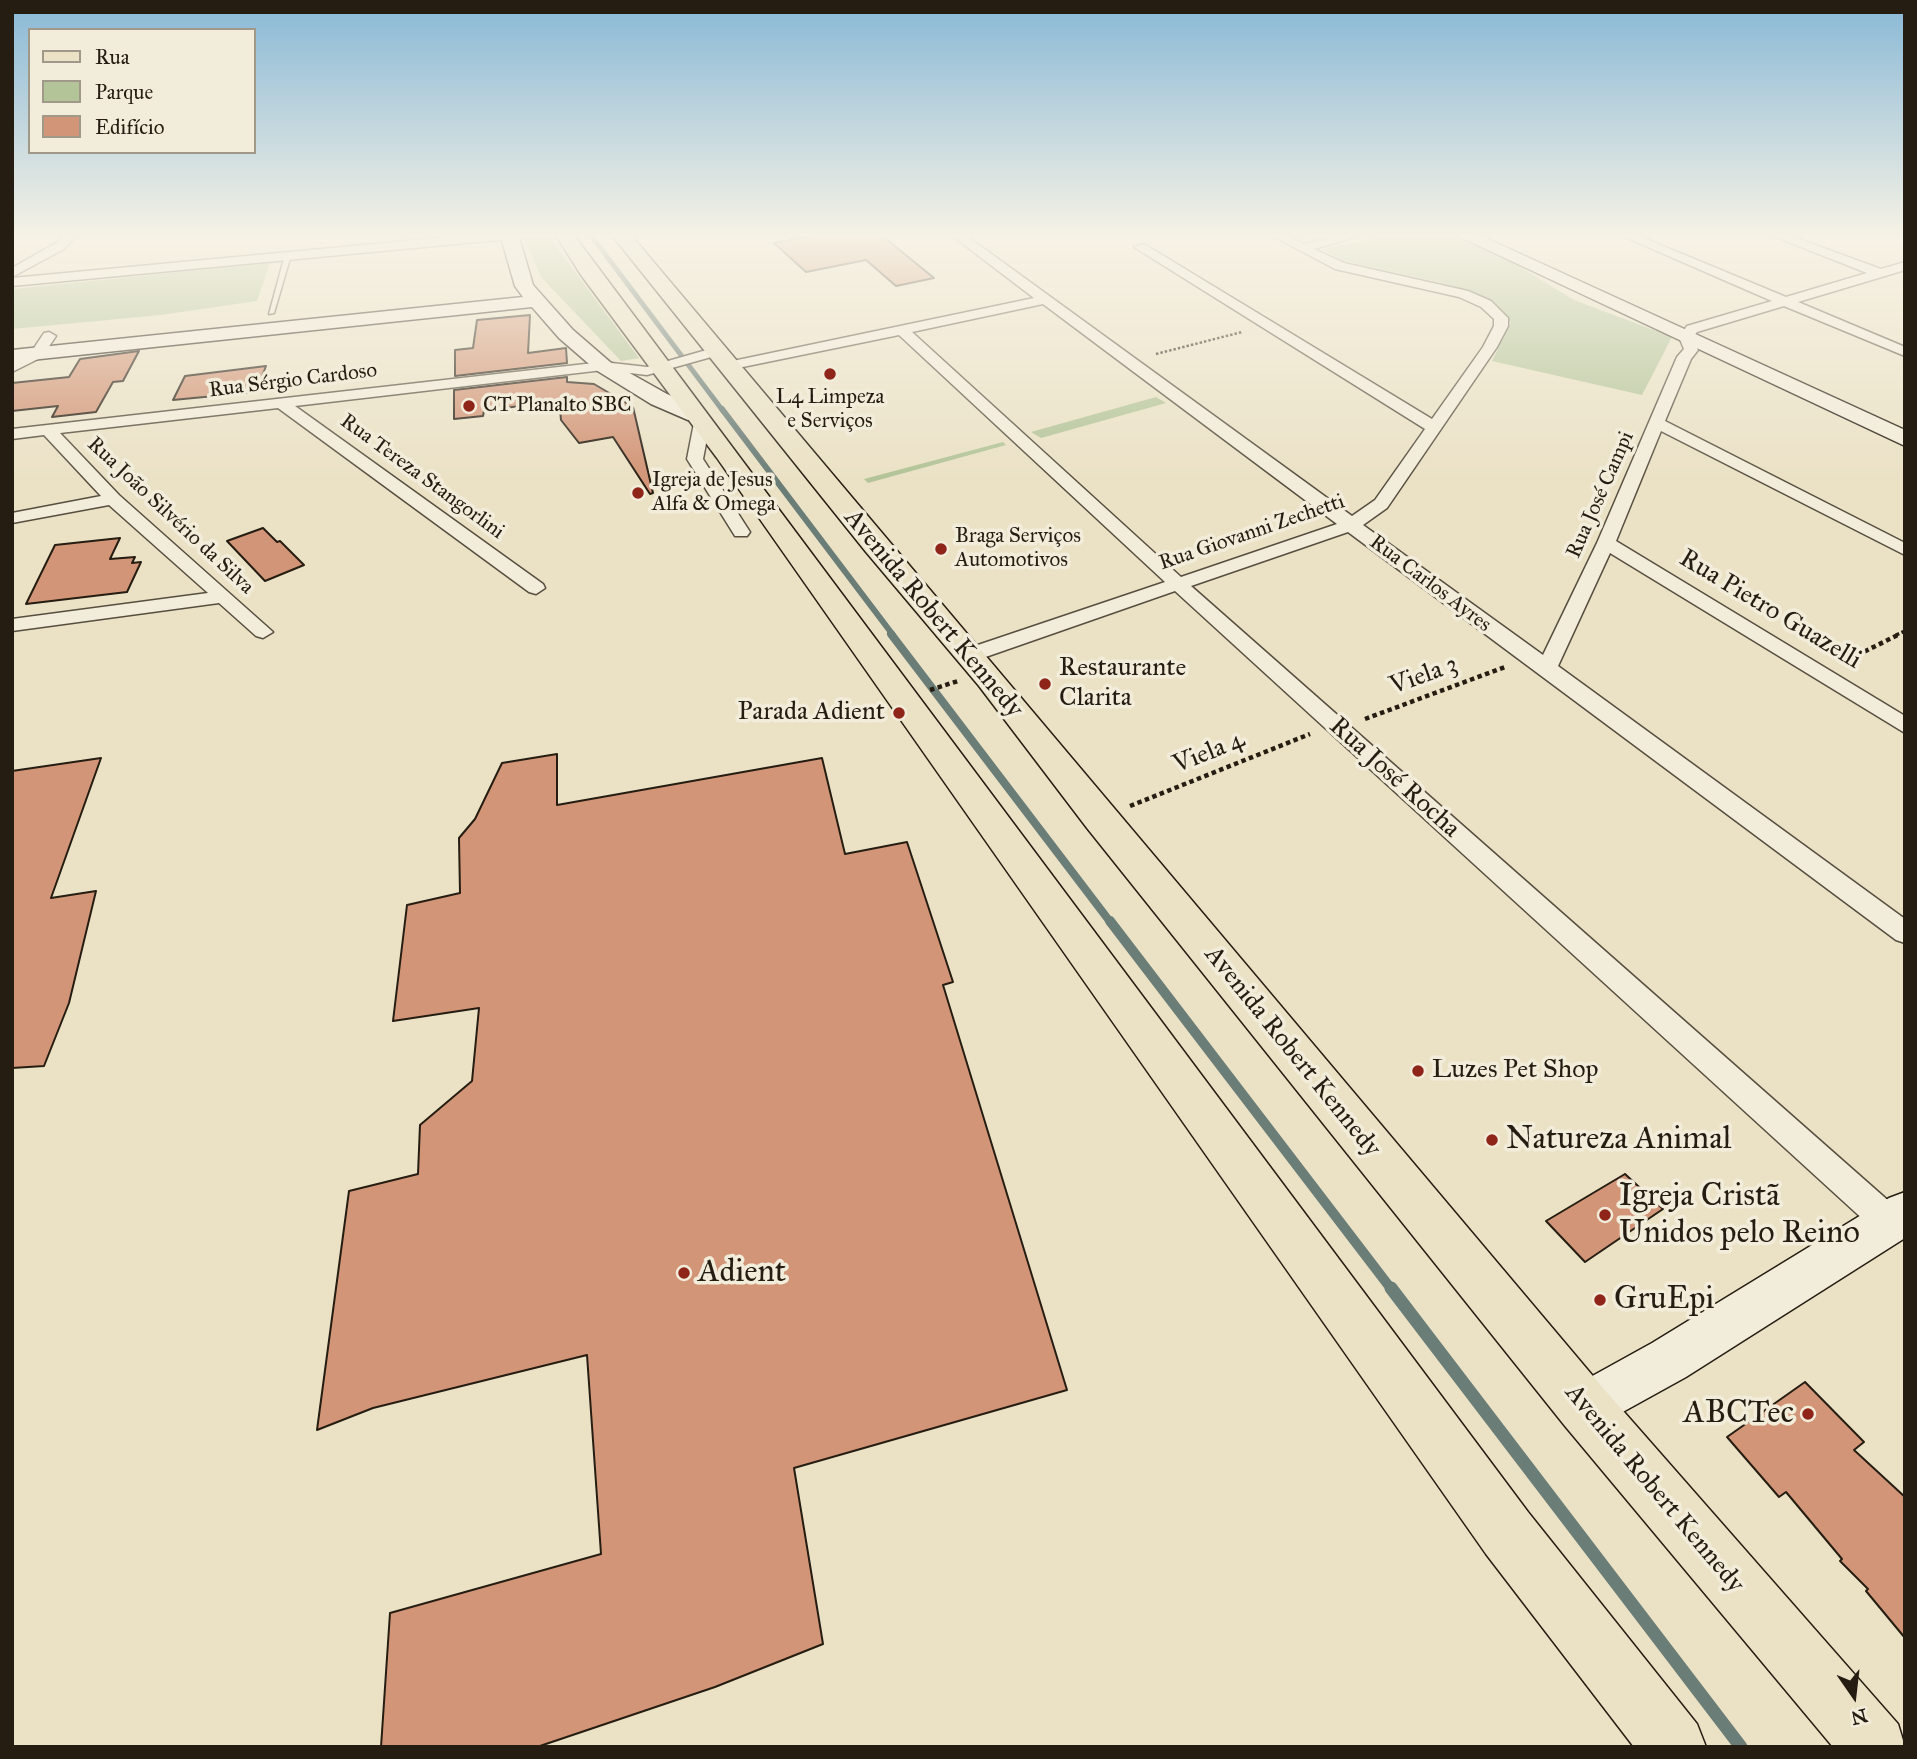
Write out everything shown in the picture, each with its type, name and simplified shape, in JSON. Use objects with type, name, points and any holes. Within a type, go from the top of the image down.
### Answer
[{"type":"main road","points":[[628,316],[668,367],[699,419],[1507,1533],[1635,1719],[1674,1747]]},
{"type":"main road","name":"Avenida Robert Kennedy","points":[[684,316],[966,668],[1100,819],[1584,1407],[1875,1747]]},
{"type":"street","points":[[12,340],[241,316]]},
{"type":"street","points":[[12,356],[343,316]]},
{"type":"street","points":[[552,316],[603,366],[699,419],[695,459],[741,532]]},
{"type":"street","points":[[668,367],[902,330],[968,316]]},
{"type":"street","name":"Rua Carlos Ayres","points":[[1067,316],[1905,933]]},
{"type":"street","points":[[1251,316],[1434,427]]},
{"type":"street","name":"Rua Giovanni Zechetti","points":[[966,668],[1177,583],[1351,525],[1381,504],[1490,347],[1501,326],[1499,316]]},
{"type":"street","points":[[1641,316],[1905,439]]},
{"type":"street","points":[[1686,337],[1692,330],[1738,316]]},
{"type":"street","points":[[1818,316],[1905,352]]},
{"type":"street","name":"Rua José Rocha","points":[[902,330],[1333,724],[1897,1218]]},
{"type":"street","points":[[12,368],[37,354],[49,336]]},
{"type":"street","name":"Rua José Campi","points":[[1546,670],[1606,543],[1684,357],[1690,349],[1686,337]]},
{"type":"street","name":"Rua Sérgio Cardoso","points":[[12,434],[603,366],[633,371],[668,367]]},
{"type":"street","name":"Rua Tereza Stangorlini","points":[[282,404],[536,588]]},
{"type":"street","points":[[1657,423],[1905,550]]},
{"type":"street","name":"Rua João Silvério da Silva","points":[[48,430],[113,499],[263,632]]},
{"type":"street","points":[[12,518],[113,499]]},
{"type":"street","name":"Rua Pietro Guazelli","points":[[1606,543],[1905,726]]},
{"type":"street","points":[[12,625],[222,597]]},
{"type":"street","points":[[1584,1407],[1669,1360],[1897,1218]]},
{"type":"path","points":[[1128,361],[1267,326]]},
{"type":"path","points":[[1819,673],[1905,631]]},
{"type":"path","name":"Viela 3","points":[[1333,724],[1364,719],[1389,710],[1513,664],[1524,654]]},
{"type":"path","points":[[924,692],[966,668]]},
{"type":"path","name":"Viela 4","points":[[1100,819],[1333,724]]},
{"type":"green space","points":[[12,316],[149,316],[12,329]]},
{"type":"green space","points":[[578,316],[608,316],[639,358],[621,361]]},
{"type":"green space","points":[[1504,316],[1617,316],[1672,337],[1642,395],[1492,361],[1511,323]]},
{"type":"green space","points":[[1156,397],[1166,403],[1041,438],[1031,432]]},
{"type":"green space","points":[[1003,442],[1006,445],[868,483],[864,479]]},
{"type":"building","points":[[530,316],[528,353],[566,348],[567,363],[455,376],[455,350],[473,348],[477,320]]},
{"type":"building","points":[[139,351],[123,381],[113,382],[96,412],[52,417],[58,406],[12,411],[12,383],[69,377],[80,359]]},
{"type":"building","points":[[266,366],[256,392],[173,400],[185,376]]},
{"type":"building","points":[[567,377],[567,382],[594,384],[633,407],[653,493],[650,494],[613,437],[579,443],[561,420],[560,409],[548,411],[548,402],[484,411],[483,416],[454,419],[454,390]]},
{"type":"building","points":[[263,528],[304,565],[265,581],[227,541]]},
{"type":"building","points":[[120,538],[110,559],[135,557],[132,563],[141,562],[127,592],[26,604],[55,545]]},
{"type":"building","name":"Adient","points":[[557,754],[557,805],[822,758],[845,854],[907,842],[953,982],[943,985],[1067,1390],[794,1468],[823,1644],[715,1687],[537,1747],[381,1747],[390,1613],[601,1554],[587,1355],[373,1408],[317,1430],[349,1191],[418,1174],[420,1125],[472,1081],[479,1008],[393,1021],[407,905],[460,893],[459,838],[475,819],[502,763]]},
{"type":"building","points":[[101,758],[51,898],[96,891],[69,1003],[44,1066],[12,1068],[12,771]]},
{"type":"building","name":"Igreja Cristã Unidos pelo Reino","points":[[1625,1174],[1663,1209],[1585,1262],[1546,1221]]},
{"type":"building","points":[[1805,1382],[1864,1442],[1854,1450],[1905,1497],[1905,1638],[1866,1591],[1868,1589],[1840,1561],[1842,1559],[1786,1492],[1779,1497],[1727,1437]]},
{"type":"waterway","points":[[652,316],[723,411]]},
{"type":"waterway","points":[[722,409],[893,635]]},
{"type":"waterway","points":[[891,634],[1111,923]]},
{"type":"waterway","points":[[1110,921],[1392,1290]]},
{"type":"waterway","points":[[1391,1288],[1741,1747]]},
{"type":"place","name":"L4 Limpeza e Serviços","points":[[830,374]]},
{"type":"place","name":"CT Planalto SBC","points":[[469,406]]},
{"type":"place","name":"Igreja de Jesus Alfa & Omega","points":[[638,493]]},
{"type":"place","name":"Braga Serviços Automotivos","points":[[941,549]]},
{"type":"place","name":"Restaurante Clarita","points":[[1045,684]]},
{"type":"place","name":"Parada Adient","points":[[899,713]]},
{"type":"place","name":"Luzes Pet Shop","points":[[1418,1071]]},
{"type":"place","name":"Natureza Animal","points":[[1492,1140]]},
{"type":"place","name":"Igreja Cristã Unidos pelo Reino","points":[[1605,1215]]},
{"type":"place","name":"Adient","points":[[684,1273]]},
{"type":"place","name":"GruEpi","points":[[1600,1300]]},
{"type":"place","name":"ABCTec","points":[[1808,1414]]}]
